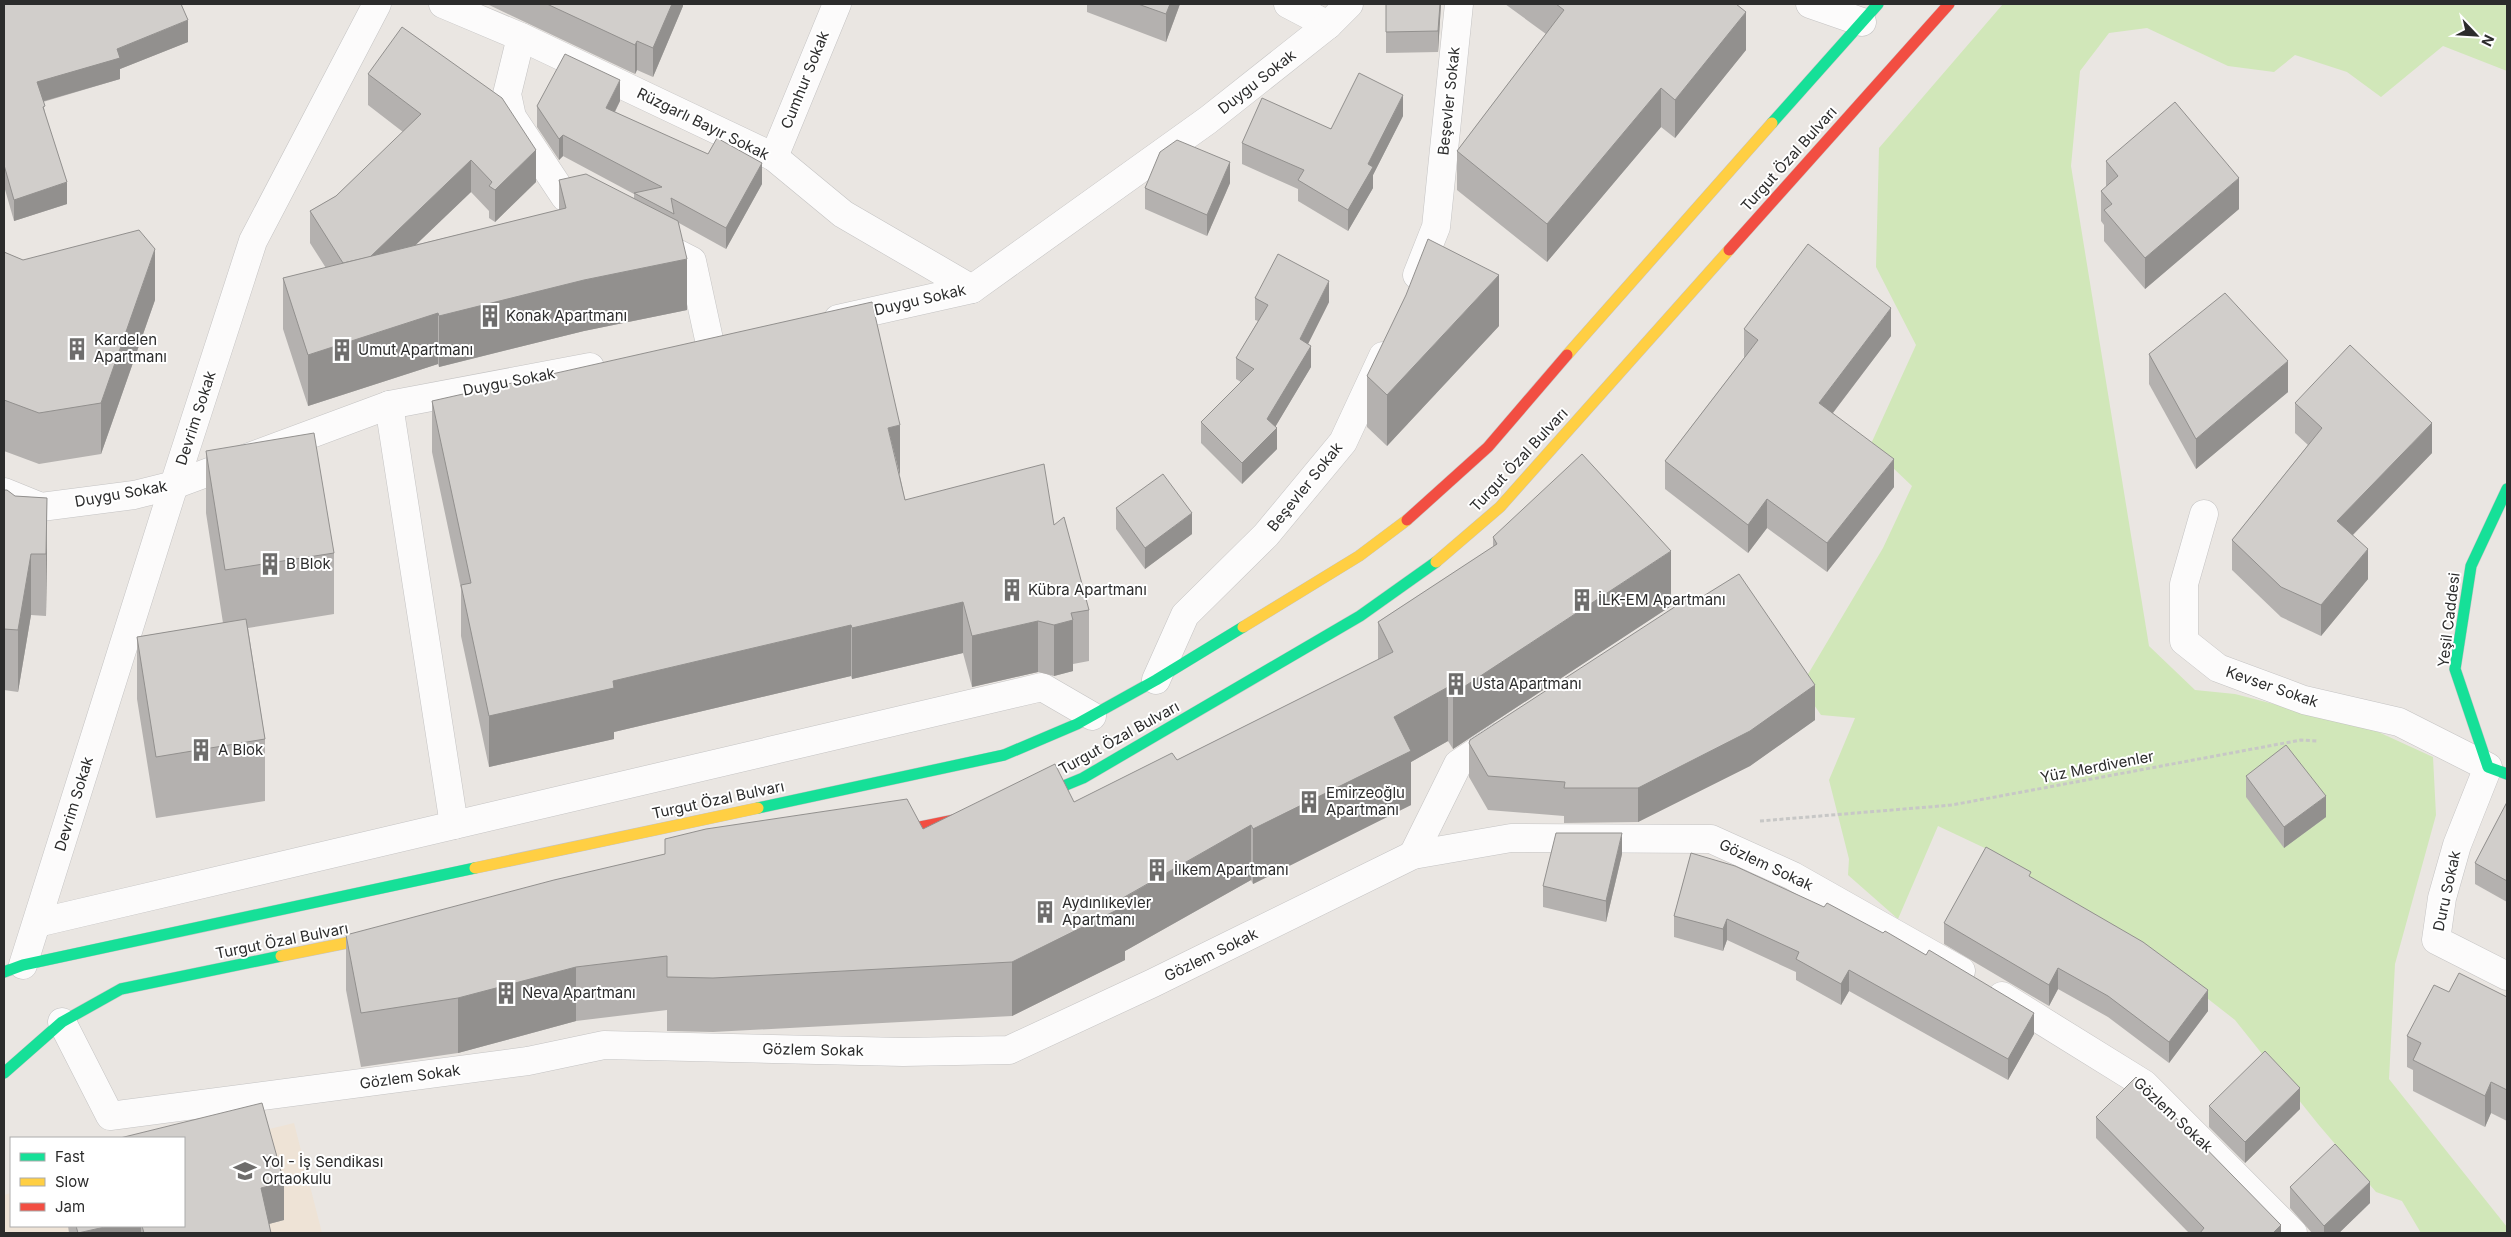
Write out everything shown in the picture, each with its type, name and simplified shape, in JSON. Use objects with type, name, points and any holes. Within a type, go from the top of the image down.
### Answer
[{"type":"street","name":"Devrim Sokak","points":[[14,969],[37,923],[174,485],[253,241],[377,4]]},
{"type":"street","name":"Rüzgarlı Bayır Sokak","points":[[443,4],[521,37],[774,157],[843,214],[972,289]]},
{"type":"street","name":"Cumhur Sokak","points":[[774,157],[837,4]]},
{"type":"street","points":[[1288,4],[1328,25]]},
{"type":"street","name":"Duygu Sokak","points":[[810,325],[972,289],[1208,120],[1328,25],[1349,4]]},
{"type":"street","name":"Beşevler Sokak","points":[[1408,297],[1436,227],[1460,4]]},
{"type":"street","points":[[1810,4],[1870,13]]},
{"type":"street","name":"Turgut Özal Bulvarı","points":[[1024,802],[1082,778],[1360,616],[1430,567],[1500,507],[1949,4]]},
{"type":"street","name":"Turgut Özal Bulvarı","points":[[14,969],[1004,755],[1092,716],[1156,680],[1359,556],[1419,511],[1488,447],[1618,294],[1870,13]]},
{"type":"street","points":[[521,37],[507,94],[512,117],[566,197],[608,219]]},
{"type":"street","points":[[633,232],[692,262],[710,344]]},
{"type":"street","name":"Beşevler Sokak","points":[[1156,680],[1184,615],[1266,535],[1343,442],[1394,332]]},
{"type":"street","points":[[681,349],[738,338]]},
{"type":"street","name":"Duygu Sokak","points":[[4,492],[41,507],[134,495],[174,485],[389,405],[613,362]]},
{"type":"street","points":[[389,405],[454,825]]},
{"type":"street","name":"Yeşil Caddesi","points":[[2498,771],[2455,670],[2471,566],[2507,490]]},
{"type":"street","name":"Kevser Sokak","points":[[2204,514],[2184,584],[2184,641],[2218,668],[2304,700],[2399,722],[2498,771]]},
{"type":"street","points":[[37,923],[1042,687],[1092,716]]},
{"type":"street","points":[[1413,855],[1458,764],[1516,726]]},
{"type":"street","name":"Duru Sokak","points":[[2498,771],[2457,845],[2442,898],[2436,940],[2507,976]]},
{"type":"street","points":[[870,837],[980,814]]},
{"type":"street","name":"Gözlem Sokak","points":[[62,1022],[110,1116],[528,1061],[604,1046],[903,1052],[1009,1050],[1154,983],[1413,855],[1511,838],[1711,839],[1793,876],[1862,914],[1996,992],[2144,1084],[2293,1233]]},
{"type":"street","name":"Turgut Özal Bulvarı","points":[[4,1073],[62,1022],[121,989],[390,935]]},
{"type":"path","name":"Yüz Merdivenler","points":[[1711,839],[1760,820],[1952,805],[2300,740],[2319,742]]},
{"type":"shaded area","name":"Yol - İş Sendikası Ortaokulu","points":[[294,1123],[322,1233],[4,1233],[4,1195],[10,1193],[10,1227],[185,1227],[185,1150]]},
{"type":"green space","points":[[2003,4],[2507,4],[2507,71],[2443,46],[2381,97],[2347,72],[2295,55],[2274,72],[2228,66],[2147,28],[2109,33],[2080,71],[2071,166],[2149,646],[2195,690],[2235,694],[2374,730],[2433,757],[2436,815],[2395,964],[2389,1079],[2507,1227],[2507,1233],[2421,1233],[2402,1201],[2376,1192],[2318,1124],[2235,1020],[2162,963],[1991,851],[1938,826],[1898,919],[1848,875],[1849,859],[1829,780],[1855,718],[1821,715],[1801,686],[1883,548],[1912,486],[1870,446],[1916,345],[1876,267],[1879,148]]},
{"type":"building","points":[[4,4],[181,4],[188,20],[117,49],[120,58],[37,82],[67,182],[14,200],[4,165]]},
{"type":"building","points":[[547,4],[672,4],[653,48],[637,41],[635,45]]},
{"type":"building","points":[[1138,4],[1170,4],[1166,14]]},
{"type":"building","points":[[1386,4],[1440,4],[1438,31],[1386,32]]},
{"type":"building","points":[[1556,4],[1736,4],[1746,12],[1675,100],[1661,88],[1547,224],[1457,151],[1564,10]]},
{"type":"building","points":[[402,27],[502,98],[536,150],[495,190],[489,186],[492,182],[471,160],[370,257],[343,263],[310,211],[336,196],[421,114],[368,74]]},
{"type":"building","points":[[565,54],[620,80],[606,108],[708,154],[717,138],[762,163],[726,228],[671,198],[674,214],[634,193],[662,187],[563,135],[559,139],[537,106]]},
{"type":"building","points":[[1359,73],[1403,95],[1368,164],[1373,167],[1348,210],[1298,180],[1304,170],[1242,143],[1262,98],[1331,129]]},
{"type":"building","points":[[2175,102],[2239,178],[2145,258],[2104,210],[2112,204],[2101,191],[2118,176],[2106,161]]},
{"type":"building","points":[[1177,140],[1230,162],[1207,215],[1145,188],[1160,152]]},
{"type":"building","points":[[586,174],[678,221],[687,259],[584,280],[439,316],[438,313],[308,355],[283,278],[566,208],[559,180]]},
{"type":"building","points":[[139,230],[155,249],[101,403],[39,413],[4,400],[4,252],[23,260]]},
{"type":"building","points":[[1428,239],[1499,275],[1387,395],[1367,376],[1406,295]]},
{"type":"building","points":[[1808,244],[1891,308],[1819,403],[1894,459],[1827,543],[1767,499],[1748,525],[1665,461],[1758,340],[1744,329]]},
{"type":"building","points":[[1278,254],[1329,281],[1300,339],[1311,346],[1267,419],[1277,428],[1242,463],[1201,422],[1254,369],[1236,358],[1268,305],[1255,298]]},
{"type":"building","points":[[2225,293],[2288,361],[2196,439],[2149,354]]},
{"type":"building","points":[[872,302],[900,425],[888,428],[905,500],[1044,464],[1054,525],[1064,517],[1089,610],[1071,613],[1073,620],[1054,625],[1038,621],[972,636],[963,602],[852,628],[851,625],[613,681],[614,688],[489,716],[461,585],[471,583],[432,401]]},
{"type":"building","points":[[2350,345],[2432,423],[2337,521],[2368,549],[2321,605],[2281,587],[2232,540],[2322,428],[2295,403]]},
{"type":"building","points":[[314,433],[334,553],[225,570],[206,451]]},
{"type":"building","points":[[1582,454],[1671,551],[1453,694],[1448,687],[1394,717],[1411,751],[1253,829],[1251,825],[1121,899],[1125,906],[1012,962],[713,978],[667,977],[667,956],[576,967],[458,998],[361,1013],[346,935],[554,880],[665,854],[665,839],[706,829],[907,799],[923,829],[1055,764],[1074,802],[1172,753],[1177,760],[1393,652],[1378,622],[1497,544],[1493,537]]},
{"type":"building","points":[[1163,474],[1192,513],[1145,548],[1116,508]]},
{"type":"building","points":[[4,490],[15,496],[47,498],[46,554],[31,554],[18,630],[4,629]]},
{"type":"building","points":[[1739,574],[1815,685],[1750,731],[1638,788],[1564,788],[1565,782],[1488,776],[1469,743],[1470,740],[1693,595],[1697,600]]},
{"type":"building","points":[[246,619],[265,739],[156,757],[137,637]]},
{"type":"building","points":[[2286,745],[2326,796],[2284,827],[2246,776]]},
{"type":"building","points":[[2507,802],[2507,881],[2475,863]]},
{"type":"building","points":[[1556,833],[1622,833],[1606,901],[1543,886]]},
{"type":"building","points":[[1986,847],[2031,872],[2029,876],[2143,942],[2208,990],[2169,1042],[2108,996],[2058,968],[2049,985],[1944,923]]},
{"type":"building","points":[[1691,853],[1735,866],[1824,907],[1827,903],[1883,933],[1885,931],[1926,955],[1929,950],[2034,1013],[2008,1059],[1849,970],[1841,984],[1796,959],[1799,952],[1727,919],[1723,929],[1674,916]]},
{"type":"building","points":[[2459,973],[2507,997],[2507,1090],[2491,1082],[2485,1096],[2413,1060],[2421,1043],[2407,1036],[2434,985],[2449,992]]},
{"type":"building","points":[[2265,1051],[2300,1088],[2245,1142],[2209,1106]]},
{"type":"building","points":[[2136,1077],[2281,1225],[2273,1233],[2200,1233],[2204,1228],[2096,1117]]},
{"type":"building","name":"Yol - İş Sendikası Ortaokulu","points":[[262,1103],[284,1182],[261,1188],[271,1233],[144,1233],[142,1227],[185,1227],[185,1137],[124,1137]]},
{"type":"building","points":[[2335,1144],[2370,1182],[2324,1226],[2290,1187]]},
{"type":"building","points":[[76,1227],[105,1227],[78,1233]]},
{"type":"traffic: fast","points":[[1772,123],[1878,4]]},
{"type":"traffic: fast","points":[[2507,489],[2471,566],[2455,669],[2488,767],[2507,774]]},
{"type":"traffic: fast","points":[[1032,799],[1083,778],[1360,616],[1436,562]]},
{"type":"traffic: fast","points":[[758,808],[1004,755],[1077,724],[1156,680],[1243,627]]},
{"type":"traffic: fast","points":[[4,972],[23,965],[475,868]]},
{"type":"traffic: fast","points":[[4,1073],[62,1022],[121,989],[281,956]]},
{"type":"traffic: slow","points":[[1567,355],[1772,123]]},
{"type":"traffic: slow","points":[[1436,562],[1500,507],[1729,250]]},
{"type":"traffic: slow","points":[[1243,627],[1359,556],[1407,520]]},
{"type":"traffic: slow","points":[[475,868],[758,808]]},
{"type":"traffic: slow","points":[[281,956],[381,936]]},
{"type":"traffic: jam","points":[[1729,250],[1949,4]]},
{"type":"traffic: jam","points":[[1407,520],[1488,447],[1567,355]]},
{"type":"traffic: jam","points":[[886,834],[969,817]]},
{"type":"place","name":"Konak Apartmanı","points":[[490,316]]},
{"type":"place","name":"Kardelen Apartmanı","points":[[77,349]]},
{"type":"place","name":"Umut Apartmanı","points":[[342,350]]},
{"type":"place","name":"B Blok","points":[[270,564]]},
{"type":"place","name":"Kübra Apartmanı","points":[[1012,590]]},
{"type":"place","name":"İLK-EM Apartmanı","points":[[1582,600]]},
{"type":"place","name":"Usta Apartmanı","points":[[1456,684]]},
{"type":"place","name":"A Blok","points":[[201,750]]},
{"type":"place","name":"Emirzeoğlu Apartmanı","points":[[1309,802]]},
{"type":"place","name":"İlkem Apartmanı","points":[[1157,870]]},
{"type":"place","name":"Aydınlıkevler Apartmanı","points":[[1045,912]]},
{"type":"place","name":"Neva Apartmanı","points":[[506,993]]},
{"type":"place","name":"Yol - İş Sendikası Ortaokulu","points":[[245,1171]]}]
